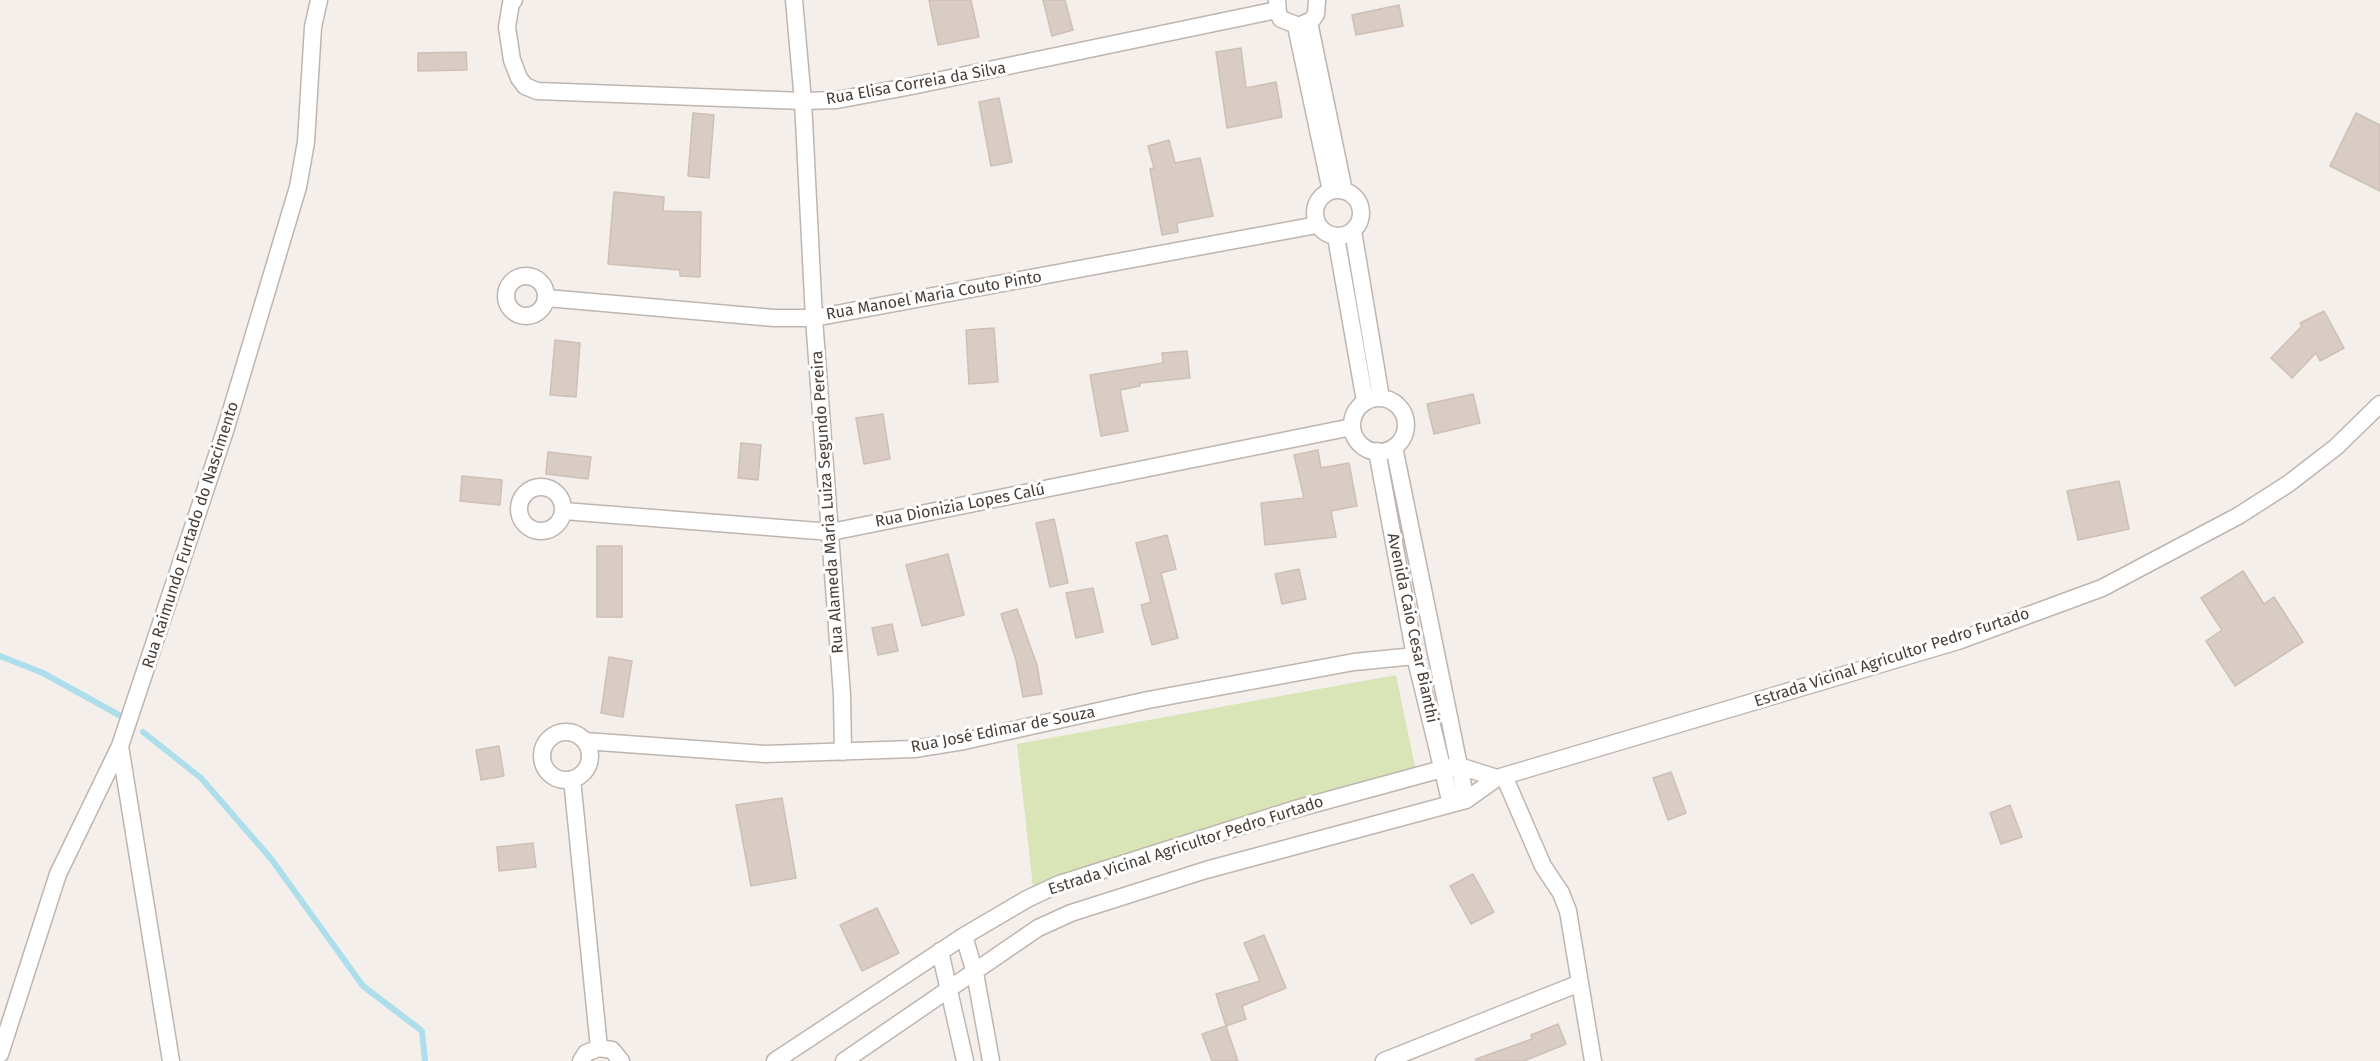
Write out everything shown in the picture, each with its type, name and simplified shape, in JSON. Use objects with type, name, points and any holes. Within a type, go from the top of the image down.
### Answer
[{"type":"street","name":"Rua Raimundo Furtado do Nascimento","points":[[0,1054],[58,874],[120,746],[222,442],[298,187],[306,142],[313,27],[319,0]]},
{"type":"street","name":"Rua Elisa Correia da Silva","points":[[514,0],[508,15],[508,42],[519,78],[525,86],[537,91],[803,102],[837,100],[945,80],[1277,5]]},
{"type":"street","name":"Rua Alameda Maria Luiza Segundo Pereira","points":[[794,0],[803,102],[814,318],[831,532],[843,752]]},
{"type":"street","points":[[1277,5],[1281,19],[1302,24],[1316,14],[1317,0]]},
{"type":"street","points":[[1302,24],[1337,191]]},
{"type":"street","points":[[1353,231],[1336,237],[1329,235],[1317,225],[1314,212],[1324,194],[1337,191],[1350,194],[1360,204],[1360,219],[1353,231],[1373,399]]},
{"type":"street","name":"Rua Manoel Maria Couto Pinto","points":[[547,298],[774,318],[814,318],[1317,225]]},
{"type":"street","points":[[1336,237],[1373,399]]},
{"type":"street","points":[[1373,399],[1396,404],[1405,417],[1404,434],[1394,447],[1377,451],[1363,446],[1352,427],[1355,412],[1373,399]]},
{"type":"street","name":"Estrada Vicinal Agricultor Pedro Furtado","points":[[844,1061],[951,990],[1038,928],[1071,914],[1206,870],[1459,802],[1500,777],[1947,644],[2102,588],[2238,516],[2288,484],[2336,447],[2380,404]]},
{"type":"street","name":"Rua Dionizia Lopes Calú","points":[[564,511],[831,532],[1352,427]]},
{"type":"street","name":"Avenida Caio Cesar Bianthi","points":[[1394,447],[1459,766],[1459,802]]},
{"type":"street","name":"Avenida Caio Cesar Bianthi","points":[[1377,451],[1415,656],[1442,769],[1459,802]]},
{"type":"street","name":"Rua José Edimar de Souza","points":[[572,779],[557,778],[546,768],[543,753],[549,739],[564,732],[572,732],[585,741],[765,754],[914,749],[964,741],[1148,700],[1354,662],[1415,656]]},
{"type":"street","points":[[585,741],[589,748],[589,764],[585,771],[572,779],[599,1047]]},
{"type":"street","points":[[120,746],[171,1061]]},
{"type":"street","name":"Estrada Vicinal Agricultor Pedro Furtado","points":[[775,1061],[964,936],[1027,899],[1059,884],[1292,810],[1442,769],[1459,766],[1500,777]]},
{"type":"street","points":[[1500,777],[1544,866],[1561,893],[1572,933],[1593,1061]]},
{"type":"street","points":[[964,936],[975,973],[991,1061]]},
{"type":"street","points":[[940,951],[951,990],[965,1061]]},
{"type":"street","points":[[1384,1061],[1580,983]]},
{"type":"street","points":[[581,1061],[586,1053],[599,1047],[612,1050],[621,1061]]},
{"type":"green space","points":[[1396,675],[1417,776],[1034,896],[1017,744]]},
{"type":"building","points":[[929,0],[971,0],[979,37],[938,45]]},
{"type":"building","points":[[1043,0],[1065,0],[1073,30],[1052,36]]},
{"type":"building","points":[[1399,5],[1403,26],[1356,35],[1352,15]]},
{"type":"building","points":[[1241,48],[1246,88],[1276,82],[1282,117],[1227,128],[1216,52]]},
{"type":"building","points":[[466,52],[467,70],[418,71],[418,53]]},
{"type":"building","points":[[999,98],[1012,162],[991,166],[979,102]]},
{"type":"building","points":[[693,113],[714,115],[709,178],[688,176]]},
{"type":"building","points":[[2356,113],[2380,125],[2380,191],[2330,166]]},
{"type":"building","points":[[1169,140],[1175,163],[1200,158],[1213,216],[1177,223],[1178,232],[1162,235],[1150,169],[1154,168],[1148,146]]},
{"type":"building","points":[[614,192],[664,197],[663,211],[701,212],[700,277],[680,276],[680,270],[608,264]]},
{"type":"building","points":[[2324,311],[2344,348],[2320,361],[2316,353],[2292,378],[2271,358],[2302,326],[2300,323]]},
{"type":"building","points":[[994,328],[998,382],[969,384],[966,330]]},
{"type":"building","points":[[555,340],[580,343],[576,397],[550,395]]},
{"type":"building","points":[[1187,351],[1190,378],[1140,383],[1140,386],[1120,390],[1128,431],[1101,436],[1090,375],[1163,363],[1162,353]]},
{"type":"building","points":[[1473,394],[1480,423],[1434,434],[1427,404]]},
{"type":"building","points":[[883,414],[890,459],[864,464],[856,418]]},
{"type":"building","points":[[741,443],[761,445],[758,480],[738,478]]},
{"type":"building","points":[[1318,450],[1321,468],[1349,463],[1357,506],[1331,511],[1336,537],[1265,545],[1261,503],[1304,498],[1294,455]]},
{"type":"building","points":[[548,452],[591,457],[588,479],[546,474]]},
{"type":"building","points":[[462,476],[502,480],[500,505],[460,501]]},
{"type":"building","points":[[2119,481],[2129,529],[2078,540],[2067,491]]},
{"type":"building","points":[[1054,519],[1068,583],[1050,587],[1036,523]]},
{"type":"building","points":[[1167,535],[1176,569],[1161,573],[1178,638],[1152,645],[1141,605],[1151,602],[1136,543]]},
{"type":"building","points":[[597,546],[622,546],[622,617],[597,617]]},
{"type":"building","points":[[948,554],[964,615],[922,626],[906,565]]},
{"type":"building","points":[[1299,569],[1306,599],[1282,604],[1275,574]]},
{"type":"building","points":[[2243,571],[2264,604],[2274,597],[2303,642],[2235,686],[2206,641],[2222,630],[2201,598]]},
{"type":"building","points":[[1093,588],[1103,632],[1076,638],[1066,593]]},
{"type":"building","points":[[1017,609],[1037,665],[1042,694],[1023,697],[1016,660],[1001,614]]},
{"type":"building","points":[[892,624],[898,651],[878,655],[872,628]]},
{"type":"building","points":[[609,657],[632,661],[623,717],[601,713]]},
{"type":"building","points":[[499,746],[504,776],[481,780],[476,750]]},
{"type":"building","points":[[1671,772],[1686,813],[1668,820],[1653,778]]},
{"type":"building","points":[[782,798],[796,878],[751,886],[736,805]]},
{"type":"building","points":[[2010,805],[2022,837],[2001,844],[1990,813]]},
{"type":"building","points":[[533,843],[536,867],[499,871],[497,847]]},
{"type":"building","points":[[1473,874],[1494,912],[1471,924],[1450,886]]},
{"type":"building","points":[[877,908],[899,953],[862,971],[840,925]]},
{"type":"building","points":[[1264,935],[1286,988],[1242,1006],[1246,1019],[1226,1026],[1216,994],[1260,981],[1244,943]]},
{"type":"building","points":[[1558,1024],[1566,1044],[1524,1061],[1476,1061],[1476,1059],[1532,1039],[1531,1035]]},
{"type":"building","points":[[1226,1026],[1238,1061],[1212,1061],[1202,1034]]},
{"type":"waterway","points":[[0,656],[43,673],[128,720]]},
{"type":"waterway","points":[[143,732],[201,778],[272,860],[363,986],[422,1031],[425,1061]]}]
